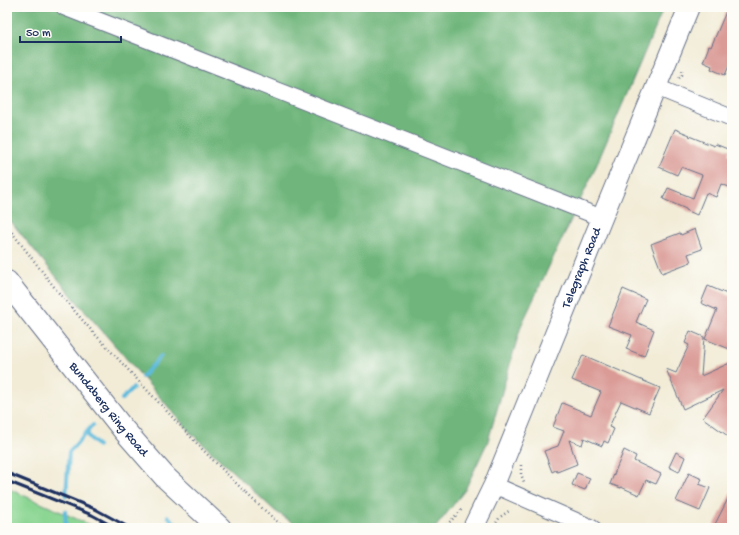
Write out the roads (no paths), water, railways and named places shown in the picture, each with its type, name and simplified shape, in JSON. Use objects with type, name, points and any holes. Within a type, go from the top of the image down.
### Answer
[{"type":"main road","name":"Bundaberg Ring Road","points":[[7,282],[128,435],[165,477],[220,528]]},
{"type":"street","points":[[64,7],[602,218]]},
{"type":"street","name":"Telegraph Road","points":[[474,528],[494,485],[689,7]]},
{"type":"street","points":[[656,86],[732,118]]},
{"type":"street","points":[[494,485],[592,528]]},
{"type":"waterway","points":[[142,377],[161,356]]},
{"type":"waterway","points":[[122,399],[133,388]]},
{"type":"waterway","points":[[66,496],[69,452],[93,425]]},
{"type":"waterway","points":[[88,431],[88,436],[98,446]]},
{"type":"waterway","points":[[65,511],[66,528]]},
{"type":"waterway","points":[[168,516],[179,528]]},
{"type":"railway","points":[[7,473],[95,509],[130,528]]},
{"type":"railway","points":[[7,481],[92,515],[116,528]]}]
